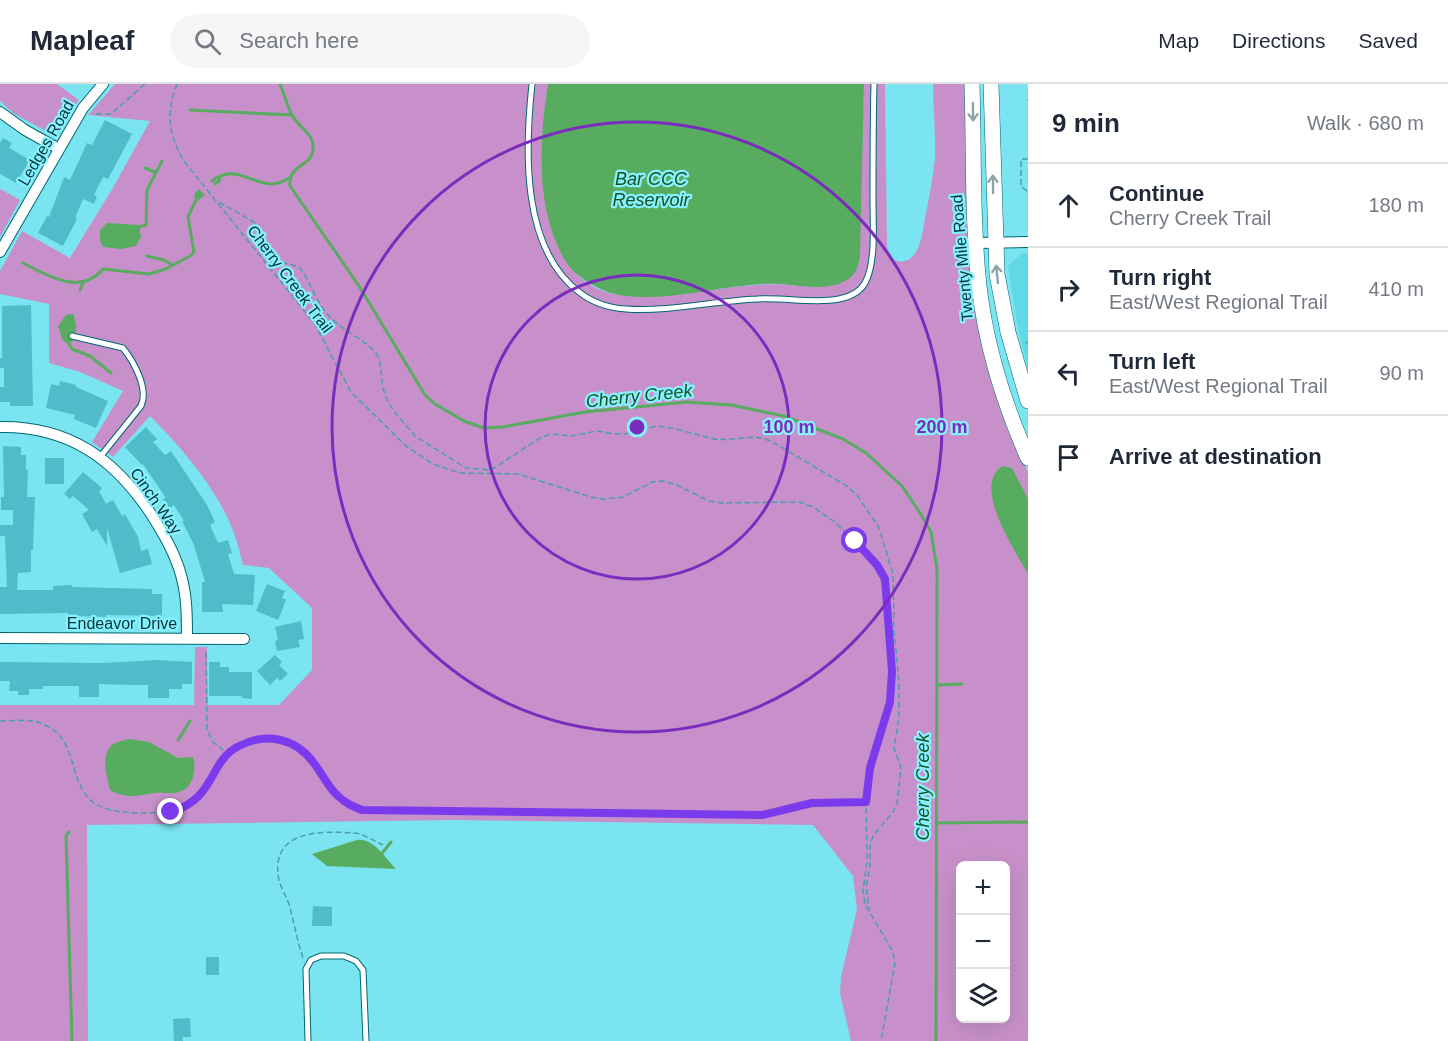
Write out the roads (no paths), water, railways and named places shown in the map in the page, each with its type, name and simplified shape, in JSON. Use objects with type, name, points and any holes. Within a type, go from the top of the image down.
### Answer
[{"type":"main road","name":"Twenty Mile Road","points":[[972,84],[976,243],[980,288],[989,342],[1006,402],[1028,458]]},
{"type":"main road","name":"Twenty Mile Road","points":[[991,84],[994,243],[997,274],[1016,362],[1028,401]]},
{"type":"main road","points":[[989,342],[1000,351],[1012,395],[1028,436]]},
{"type":"street","name":"Ledges Road","points":[[0,252],[83,108],[104,84]]},
{"type":"street","points":[[0,112],[20,127],[59,149]]},
{"type":"street","points":[[976,243],[1028,242]]},
{"type":"street","name":"Cinch Way","points":[[0,427],[24,427],[50,432],[75,442],[100,456],[119,473],[137,494],[171,547],[184,587],[187,639]]},
{"type":"street","name":"Endeavor Drive","points":[[0,638],[244,639]]},
{"type":"lane","points":[[532,84],[529,136],[530,186],[536,219],[546,248],[559,272],[579,293],[604,305],[633,309],[756,299],[838,300],[861,289],[868,275],[872,246],[874,84]]},
{"type":"lane","points":[[72,336],[123,348],[142,387],[142,403],[100,456]]},
{"type":"lane","points":[[308,1041],[306,969],[312,960],[321,956],[344,956],[356,961],[363,970],[366,1041]]},
{"type":"water","name":"Bar CCC Reservoir","points":[[548,84],[864,84],[860,255],[854,273],[849,279],[830,286],[762,284],[659,297],[619,295],[590,283],[570,268],[566,262],[556,242],[544,198],[542,151]]},
{"type":"water","points":[[107,223],[139,225],[141,237],[136,246],[121,249],[103,247],[100,241],[100,230]]},
{"type":"water","points":[[73,314],[76,325],[75,336],[72,342],[66,343],[62,339],[58,326],[66,315]]},
{"type":"water","points":[[1003,466],[1012,468],[1028,499],[1028,574],[1006,535],[993,502],[991,487],[994,475]]},
{"type":"water","points":[[130,739],[149,742],[178,758],[193,757],[194,773],[188,787],[176,793],[133,796],[110,790],[105,765],[107,752],[115,743]]},
{"type":"water","points":[[357,840],[374,845],[396,869],[327,866],[312,854]]},
{"type":"waterway","name":"Cherry Creek","points":[[280,84],[292,115],[309,135],[313,144],[312,155],[293,173],[290,186],[359,286],[425,395],[435,404],[464,421],[484,428],[503,427],[585,412],[687,402],[731,405],[784,416],[843,439],[866,453],[902,486],[931,532],[937,569],[936,1041]]},
{"type":"waterway","points":[[190,110],[292,115]]},
{"type":"waterway","points":[[136,228],[146,225],[147,190],[162,161]]},
{"type":"waterway","points":[[145,168],[155,172]]},
{"type":"waterway","points":[[212,181],[222,175],[231,174],[269,184],[289,178]]},
{"type":"waterway","points":[[215,184],[220,177]]},
{"type":"waterway","points":[[23,263],[53,278],[75,282],[94,277],[103,269],[149,274],[166,269],[194,252],[188,217],[199,191]]},
{"type":"waterway","points":[[196,197],[201,193]]},
{"type":"waterway","points":[[196,197],[203,195]]},
{"type":"waterway","points":[[147,256],[164,260],[172,265]]},
{"type":"waterway","points":[[80,290],[83,282]]},
{"type":"waterway","points":[[68,342],[72,349],[90,356],[111,373]]},
{"type":"waterway","points":[[937,685],[962,684]]},
{"type":"waterway","points":[[178,740],[190,721]]},
{"type":"waterway","points":[[937,823],[1028,822]]},
{"type":"waterway","points":[[69,832],[66,836],[72,1041]]},
{"type":"waterway","points":[[379,857],[391,842]]}]
